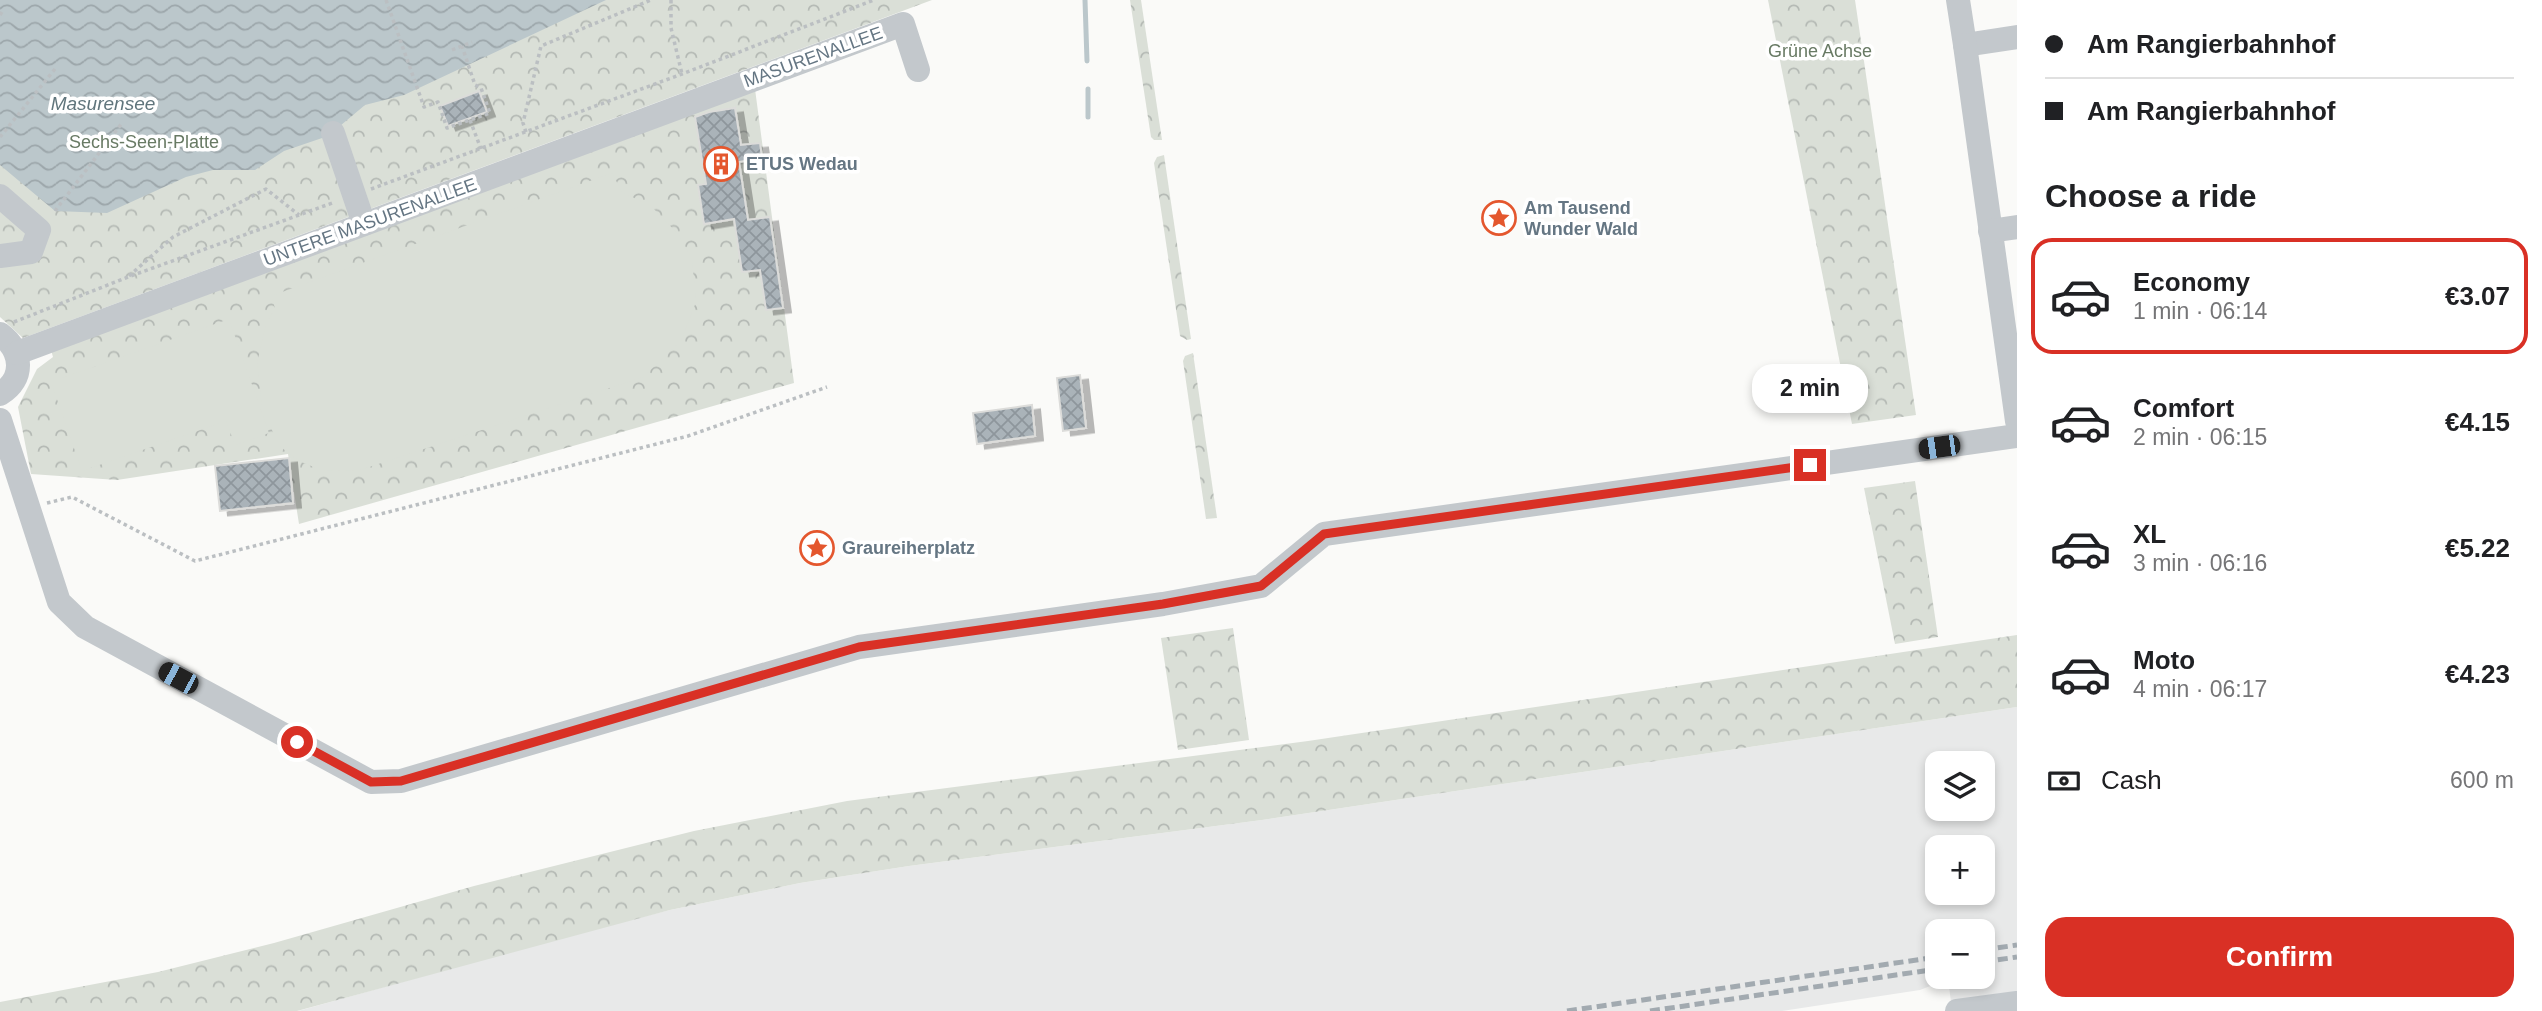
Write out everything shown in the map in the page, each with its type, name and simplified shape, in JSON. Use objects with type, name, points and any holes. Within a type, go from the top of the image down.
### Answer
[{"type":"street","points":[[1958,0],[2017,421]]},
{"type":"street","name":"MASURENALLEE","points":[[722,91],[903,23],[918,70]]},
{"type":"street","points":[[1965,45],[2017,37]]},
{"type":"street","name":"UNTERE MASURENALLEE","points":[[8,343],[364,224],[722,91]]},
{"type":"street","points":[[332,132],[364,224]]},
{"type":"street","points":[[0,196],[39,230],[31,252],[0,256]]},
{"type":"street","points":[[1990,231],[2017,227]]},
{"type":"street","points":[[0,394],[15,380],[19,362],[8,343]]},
{"type":"street","points":[[0,420],[60,602],[85,627],[371,782],[401,781],[859,647],[1163,604],[1261,586],[1324,534],[2017,436]]},
{"type":"street","points":[[1971,1010],[2017,1003]]},
{"type":"path","points":[[386,0],[424,107],[438,102],[447,128],[490,113],[481,88],[475,85],[462,46]]},
{"type":"path","points":[[526,132],[523,123],[541,46],[651,0]]},
{"type":"path","points":[[671,0],[671,28],[682,75]]},
{"type":"path","points":[[698,68],[874,0]]},
{"type":"path","points":[[452,50],[472,43]]},
{"type":"path","points":[[0,137],[54,69]]},
{"type":"path","points":[[470,119],[481,149]]},
{"type":"path","points":[[55,211],[121,123]]},
{"type":"path","points":[[128,277],[173,237],[267,190],[299,215]]},
{"type":"path","points":[[28,508],[72,497],[195,561],[688,436],[827,387]]},
{"type":"shaded area","points":[[2017,707],[2017,992],[1951,1002],[1949,989],[1995,989],[1995,919],[1925,919],[1925,988],[1782,1011],[298,1011],[670,910],[800,883],[909,866],[1262,820]]},
{"type":"green space","name":"Sechs-Seen-Platte","points":[[0,0],[932,0],[23,338],[0,317]]},
{"type":"green space","points":[[1130,0],[1141,0],[1162,140],[1154,140],[1151,137]]},
{"type":"green space","name":"Grüne Achse","points":[[1768,0],[1855,0],[1916,415],[1852,424]]},
{"type":"green space","points":[[755,89],[794,383],[299,524],[288,454],[117,480],[31,474],[18,407],[37,369],[53,357],[51,350]]},
{"type":"green space","points":[[1164,155],[1191,339],[1187,340],[1180,336],[1154,163],[1157,157]]},
{"type":"green space","points":[[612,173],[622,192],[651,206],[679,235],[692,259],[696,302],[681,341],[643,377],[357,471],[321,470],[299,461],[278,445],[262,405],[257,363],[266,324],[275,308],[271,296]]},
{"type":"green space","points":[[229,319],[269,433],[235,445],[226,421],[82,471],[51,382]]},
{"type":"green space","points":[[1193,353],[1217,518],[1206,519],[1183,361],[1185,356]]},
{"type":"green space","points":[[1915,481],[1938,637],[1895,644],[1864,488]]},
{"type":"green space","points":[[1233,628],[1249,740],[1178,750],[1161,638]]},
{"type":"green space","points":[[2017,635],[2017,707],[1262,820],[909,866],[800,883],[670,910],[297,1011],[0,1011],[0,1002],[158,972],[274,943],[474,886],[694,831],[847,801],[1308,741]]},
{"type":"water","name":"Masurensee","points":[[0,0],[606,0],[404,95],[365,105],[328,136],[284,151],[255,170],[213,170],[186,177],[107,213],[55,211],[0,165]]},
{"type":"building","points":[[479,91],[487,112],[448,126],[440,106]]},
{"type":"building","points":[[735,108],[741,145],[760,143],[762,158],[739,162],[748,220],[770,217],[783,308],[766,310],[760,270],[742,272],[734,219],[704,224],[698,185],[706,184],[695,117]]},
{"type":"building","points":[[1080,375],[1086,428],[1063,431],[1057,378]]},
{"type":"building","points":[[1032,405],[1035,436],[977,444],[973,413]]},
{"type":"building","points":[[289,458],[293,503],[220,511],[215,466]]},
{"type":"waterway","points":[[1085,0],[1087,61]]},
{"type":"waterway","points":[[1088,89],[1088,117]]},
{"type":"railway","points":[[1995,948],[2017,945]]},
{"type":"railway","points":[[1995,960],[2017,957]]},
{"type":"railway","points":[[1567,1011],[1925,959]]},
{"type":"railway","points":[[1650,1011],[1925,971]]},
{"type":"place","name":"ETUS Wedau","points":[[721,164]]},
{"type":"place","name":"Am Tausend Wunder Wald","points":[[1499,218]]},
{"type":"place","name":"Graureiherplatz","points":[[817,548]]},
{"type":"route","points":[[297,742],[371,782],[401,781],[859,647],[1163,604],[1261,586],[1324,534],[1810,465]]}]
